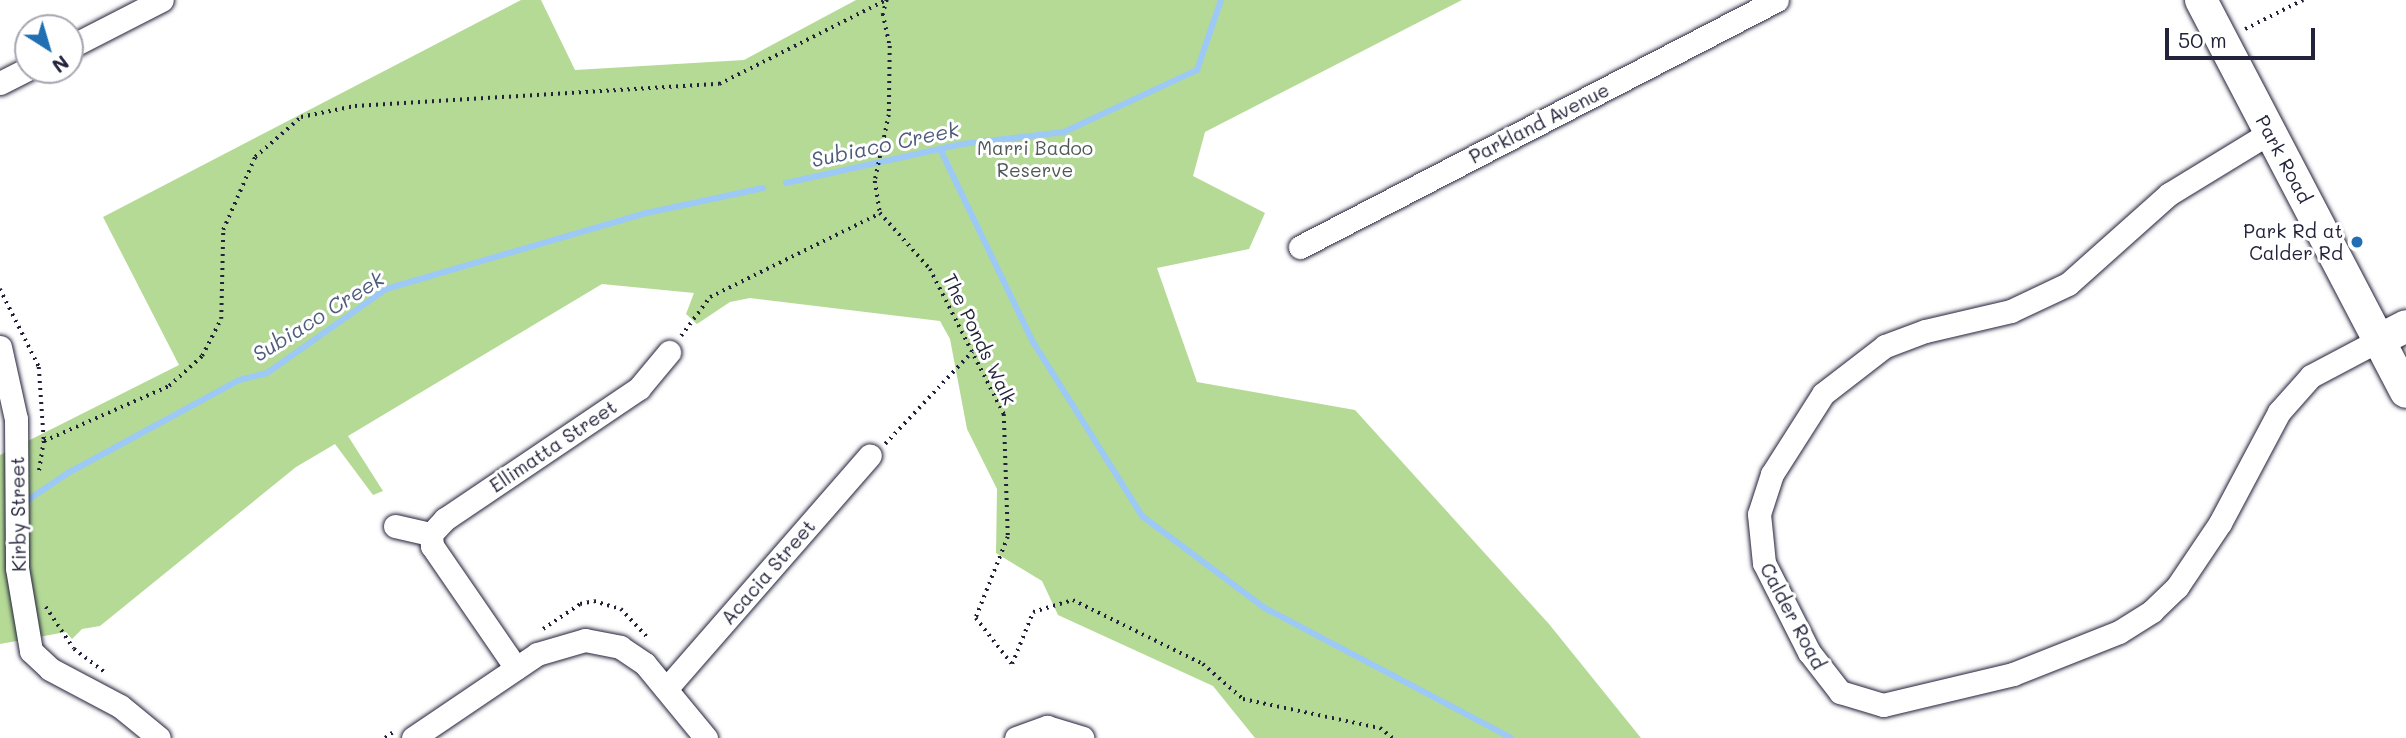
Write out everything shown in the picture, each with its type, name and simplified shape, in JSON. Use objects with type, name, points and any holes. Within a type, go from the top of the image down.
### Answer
[{"type":"street","points":[[84,40],[162,0]]},
{"type":"street","name":"Parkland Avenue","points":[[1300,247],[1777,0]]},
{"type":"street","name":"Park Road","points":[[2201,0],[2269,133],[2393,333],[2406,393]]},
{"type":"street","name":"Calder Road","points":[[2269,133],[2184,182],[2068,284],[2011,312],[1924,331],[1885,346],[1850,369],[1823,394],[1772,474],[1759,514],[1764,563],[1810,652],[1840,692],[1883,705],[2013,674],[2119,632],[2152,611],[2177,587],[2220,523],[2279,412],[2311,376],[2393,333]]},
{"type":"street","name":"Kirby Street","points":[[0,347],[16,419],[17,568],[28,642],[37,660],[88,685],[159,738]]},
{"type":"street","name":"Ellimatta Street","points":[[431,534],[445,519],[639,388],[669,352]]},
{"type":"street","name":"Acacia Street","points":[[666,689],[870,455]]},
{"type":"street","points":[[396,526],[431,534],[432,546],[516,668]]},
{"type":"street","points":[[414,738],[516,668],[568,642],[604,642],[634,655],[706,738]]},
{"type":"street","points":[[1016,738],[1047,727],[1082,738]]},
{"type":"path","points":[[44,441],[169,386],[202,356],[221,318],[223,230],[254,157],[301,117],[355,106],[719,84],[887,0],[889,115],[875,181],[880,214],[710,298],[669,352]]},
{"type":"path","points":[[2222,41],[2303,0]]},
{"type":"path","name":"The Ponds Walk","points":[[880,214],[930,269],[1004,414],[1008,537],[976,618],[1013,664],[1033,612],[1073,600],[1203,664],[1243,699],[1380,728],[1393,738]]},
{"type":"path","name":"Kirby Street","points":[[0,289],[39,367],[44,441],[38,478]]},
{"type":"path","points":[[870,455],[894,437],[972,352]]},
{"type":"path","name":"Kirby Street","points":[[44,596],[47,608],[74,649],[112,677]]},
{"type":"green space","name":"Marri Badoo Reserve","points":[[521,0],[541,0],[575,70],[744,60],[856,0],[1462,0],[1205,132],[1193,176],[1265,213],[1249,249],[1157,268],[1197,382],[1355,410],[1549,624],[1641,738],[1255,738],[1213,686],[1058,615],[1042,581],[996,553],[997,489],[967,429],[950,339],[940,321],[750,298],[730,302],[697,324],[686,314],[694,293],[602,284],[348,436],[383,491],[373,495],[335,444],[296,467],[100,626],[82,629],[72,639],[66,632],[0,644],[0,455],[179,365],[103,217]]},
{"type":"waterway","name":"Subiaco Creek","points":[[786,183],[962,144],[1064,132],[1197,70],[1221,0]]},
{"type":"waterway","points":[[940,149],[1033,342],[1142,516],[1263,607],[1511,738]]},
{"type":"waterway","name":"Subiaco Creek","points":[[22,504],[68,473],[239,380],[267,373],[386,289],[642,214],[763,188]]},
{"type":"place","name":"Park Rd at Calder Rd","points":[[2357,242]]}]
